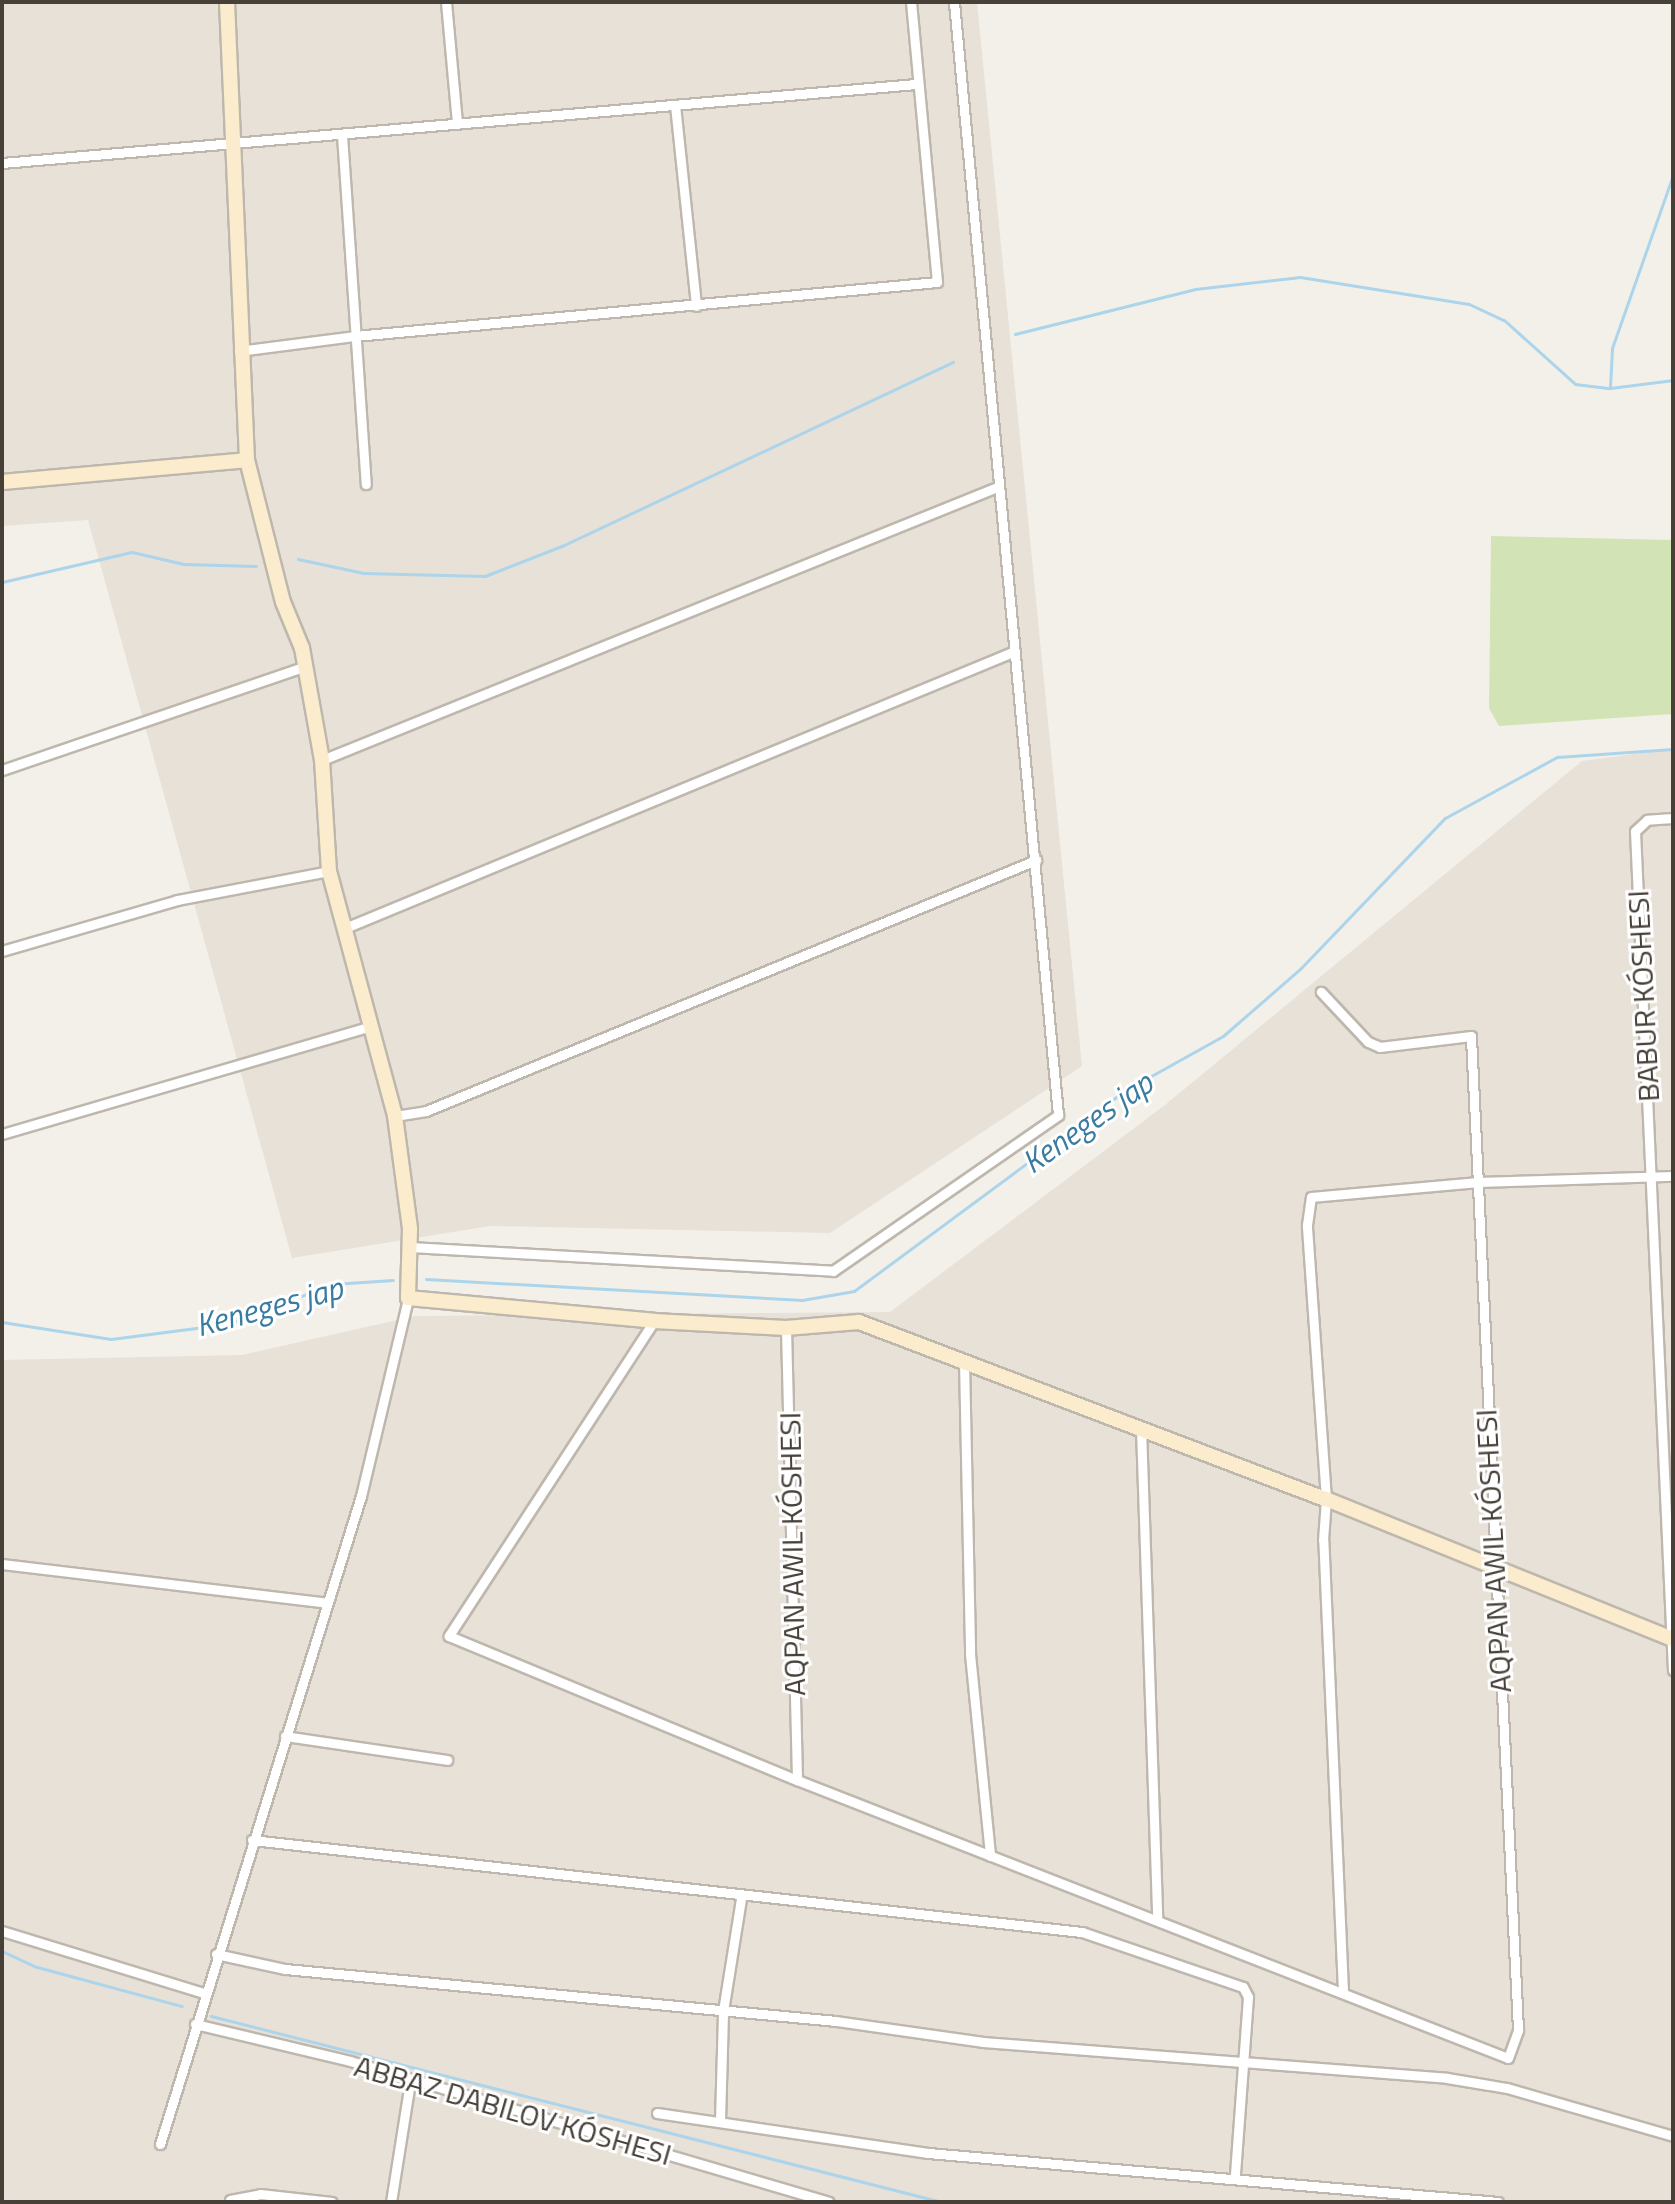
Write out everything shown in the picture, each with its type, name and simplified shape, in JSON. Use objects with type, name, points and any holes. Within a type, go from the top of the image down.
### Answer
[{"type":"street","points":[[160,2144],[216,1954],[361,1496],[408,1298],[410,1247],[395,1116],[329,871],[322,760],[305,666],[247,460],[239,351],[227,2]]},
{"type":"street","points":[[446,2],[457,124]]},
{"type":"street","points":[[239,351],[355,336],[937,282],[916,84],[911,2]]},
{"type":"street","points":[[410,1247],[833,1271],[1058,1115],[954,2]]},
{"type":"street","points":[[2,163],[233,146],[916,84]]},
{"type":"street","points":[[675,105],[696,306]]},
{"type":"street","points":[[342,135],[366,484]]},
{"type":"street","points":[[2,482],[247,460]]},
{"type":"street","points":[[322,760],[997,487]]},
{"type":"street","points":[[345,928],[1015,651]]},
{"type":"street","points":[[2,770],[305,666]]},
{"type":"street","name":"BABUR KÓSHESI","points":[[1651,1177],[1635,831],[1647,820],[1673,818]]},
{"type":"street","points":[[395,1116],[440,1105],[1036,860]]},
{"type":"street","points":[[2,951],[177,900],[329,871]]},
{"type":"street","points":[[654,1321],[449,1636],[797,1780],[1508,2058],[1518,2030],[1493,1570],[1472,1042],[1467,1033],[1380,1047],[1368,1042],[1321,992]]},
{"type":"street","points":[[2,1134],[371,1026]]},
{"type":"street","points":[[1343,1991],[1323,1540],[1326,1499],[1307,1225],[1309,1202],[1315,1194],[1478,1182],[1673,1176]]},
{"type":"street","points":[[1651,1177],[1673,1670]]},
{"type":"street","points":[[408,1298],[654,1321],[786,1328],[859,1322],[1326,1499],[1493,1570],[1672,1639]]},
{"type":"street","points":[[786,1328],[797,1780]]},
{"type":"street","points":[[964,1361],[970,1654],[990,1856]]},
{"type":"street","points":[[1141,1428],[1157,1920]]},
{"type":"street","points":[[2,1564],[327,1603]]},
{"type":"street","points":[[285,1736],[447,1760]]},
{"type":"street","points":[[252,1840],[741,1898],[1082,1932],[1243,1987],[1248,1997],[1235,2175]]},
{"type":"street","points":[[720,2121],[723,2011],[741,1898]]},
{"type":"street","points":[[2,1931],[204,1993]]},
{"type":"street","points":[[216,1954],[285,1969],[723,2011],[983,2042],[1447,2078],[1507,2088],[1673,2136]]},
{"type":"street","name":"ABBAZ DABILOV KÓSHESI","points":[[195,2024],[350,2061],[410,2082],[829,2202]]},
{"type":"street","points":[[391,2202],[410,2082]]},
{"type":"street","points":[[657,2113],[928,2153],[1235,2175],[1498,2202]]},
{"type":"street","points":[[230,2200],[260,2194],[332,2202]]},
{"type":"shaded area","points":[[2,2],[977,2],[1082,1066],[830,1233],[490,1226],[292,1258],[88,520],[2,526]]},
{"type":"shaded area","points":[[1673,749],[1673,2202],[2,2202],[2,1360],[242,1355],[415,1316],[890,1312],[1165,1105],[1582,761]]},
{"type":"green space","points":[[1491,536],[1673,540],[1673,714],[1499,726],[1489,708]]},
{"type":"waterway","points":[[1610,388],[1612,348],[1673,175]]},
{"type":"waterway","points":[[1015,334],[1195,289],[1300,277],[1469,304],[1504,320],[1575,384],[1610,388],[1673,380]]},
{"type":"waterway","points":[[298,559],[364,573],[485,576],[564,545],[953,362]]},
{"type":"waterway","points":[[2,582],[132,552],[184,564],[256,566]]},
{"type":"waterway","name":"Keneges jap","points":[[426,1279],[802,1300],[854,1291],[1126,1090],[1223,1036],[1301,968],[1445,818],[1557,757],[1673,749]]},
{"type":"waterway","name":"Keneges jap","points":[[2,1322],[111,1339],[227,1324],[333,1284],[393,1280]]},
{"type":"waterway","points":[[2,1951],[37,1967],[182,2006]]},
{"type":"waterway","points":[[211,2016],[942,2202]]}]
